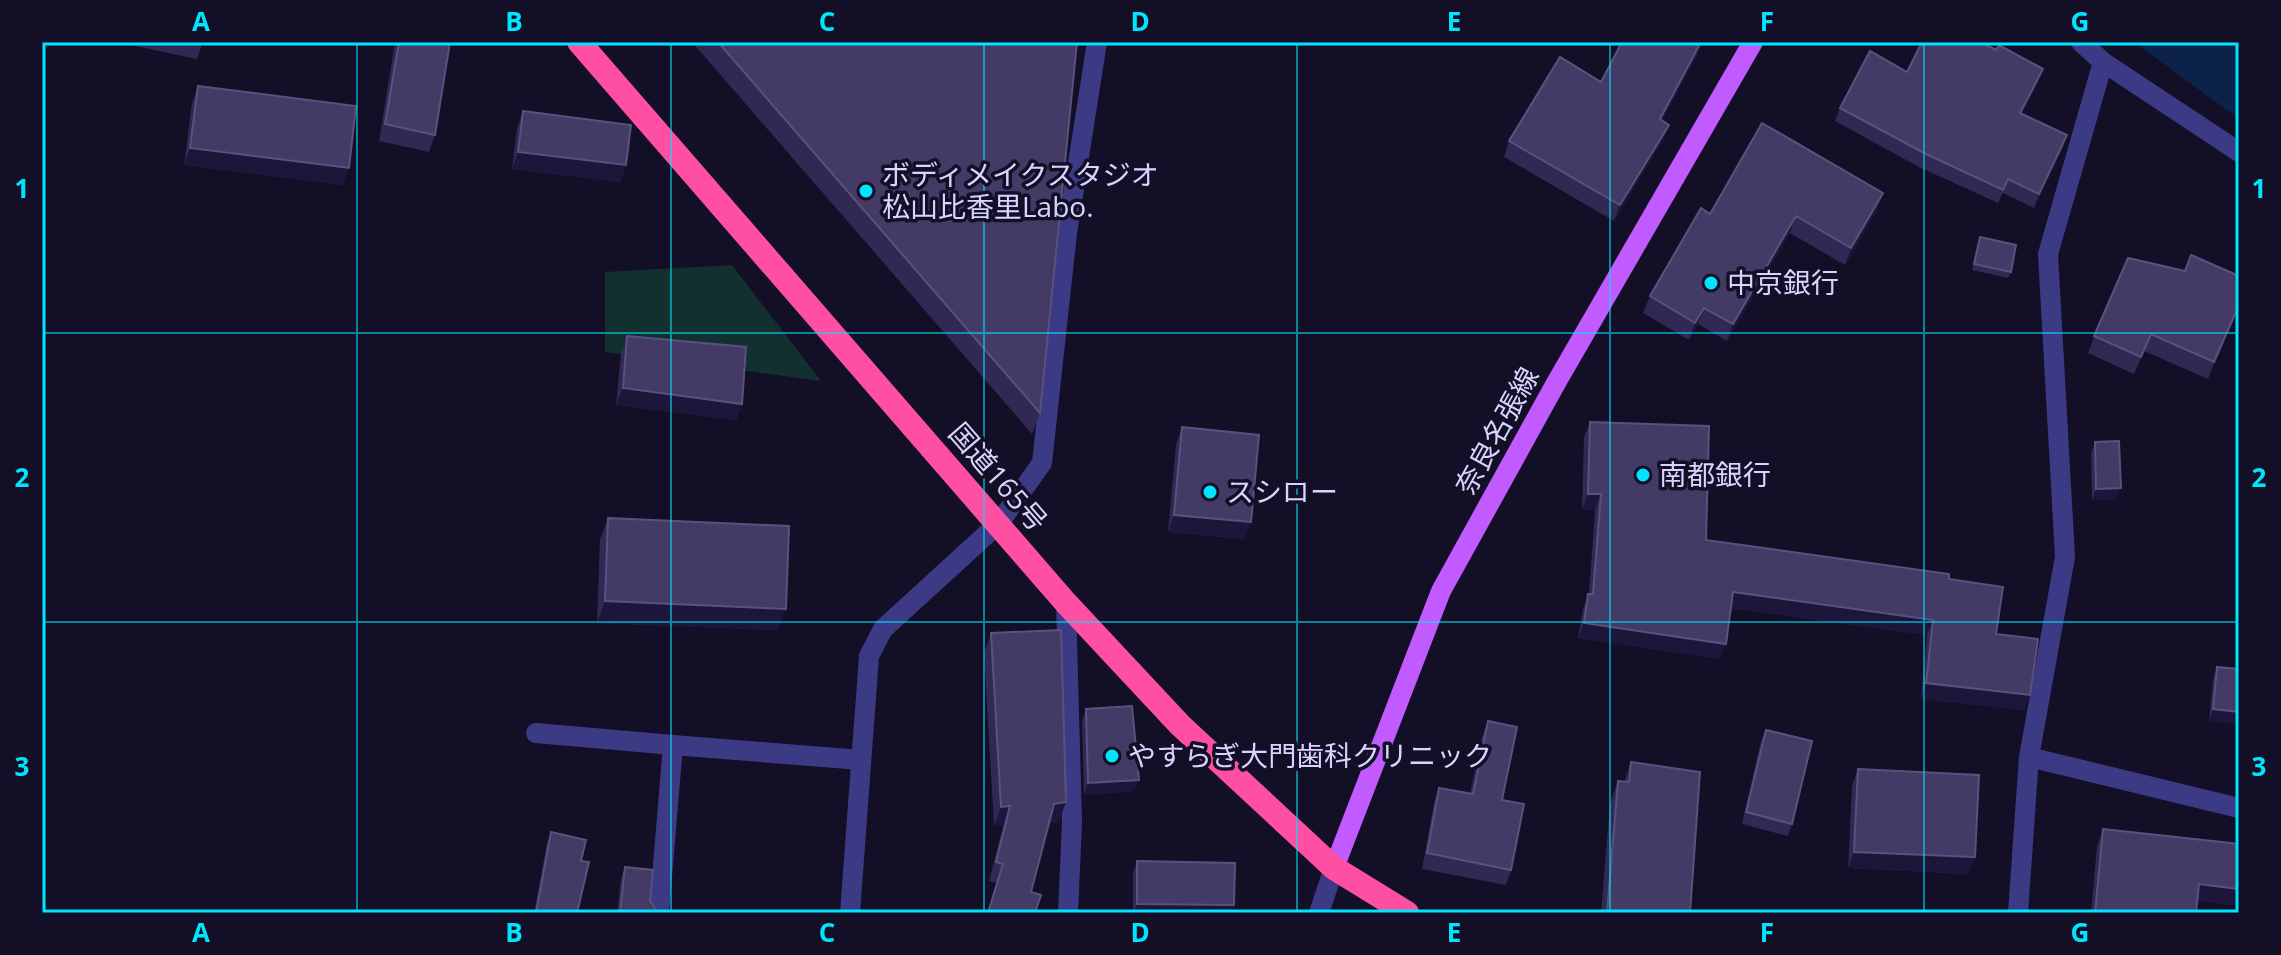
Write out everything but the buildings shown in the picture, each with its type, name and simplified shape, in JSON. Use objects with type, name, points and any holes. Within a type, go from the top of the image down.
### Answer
[{"type":"highway","name":"国道165号","points":[[579,42],[1066,603],[1180,725],[1334,868],[1407,913]]},
{"type":"main road","name":"奈良名張線","points":[[1334,868],[1441,591],[1569,360],[1753,42]]},
{"type":"street","points":[[850,913],[869,656],[875,641],[883,629],[999,523],[1042,463],[1067,233],[1097,42]]},
{"type":"street","points":[[2081,42],[2103,62],[2239,152]]},
{"type":"street","points":[[2018,913],[2029,757],[2065,557],[2048,254],[2103,62]]},
{"type":"street","points":[[1066,603],[1072,822],[1068,913]]},
{"type":"street","points":[[536,733],[861,760]]},
{"type":"street","points":[[659,913],[673,745]]},
{"type":"street","points":[[2029,757],[2239,808]]},
{"type":"street","points":[[1319,913],[1334,868]]},
{"type":"green space","points":[[732,265],[821,381],[605,352],[605,272]]},
{"type":"water","points":[[2134,42],[2239,42],[2239,119]]},
{"type":"place","name":"ボディメイクスタジオ 松山比香里Labo.","points":[[866,191]]},
{"type":"place","name":"中京銀行","points":[[1711,283]]},
{"type":"place","name":"南都銀行","points":[[1643,475]]},
{"type":"place","name":"スシロー","points":[[1210,492]]},
{"type":"place","name":"やすらぎ大門歯科クリニック","points":[[1112,756]]}]
